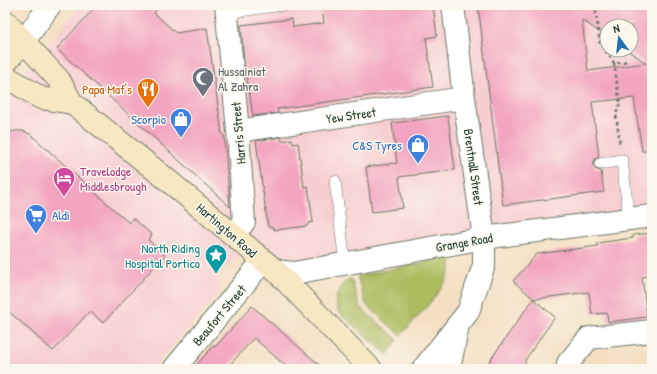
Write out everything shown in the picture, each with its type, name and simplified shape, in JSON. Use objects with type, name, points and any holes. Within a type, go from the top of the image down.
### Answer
[{"type":"main road","name":"Hartington Road","points":[[5,21],[60,80],[72,103],[234,234],[270,266],[371,369]]},
{"type":"main road","points":[[5,63],[24,41]]},
{"type":"main road","name":"Hartington Road","points":[[5,76],[41,98],[72,103]]},
{"type":"street","points":[[24,41],[50,5]]},
{"type":"street","name":"Brentnall Street","points":[[423,369],[468,312],[484,265],[484,238],[464,98],[453,5]]},
{"type":"street","name":"Harris Street","points":[[226,9],[238,131],[244,222],[234,234]]},
{"type":"street","name":"Yew Street","points":[[238,131],[464,98]]},
{"type":"street","name":"Grange Road","points":[[270,266],[294,272],[484,238],[652,216]]},
{"type":"street","name":"Beaufort Street","points":[[174,369],[270,266]]},
{"type":"street","name":"Brentnall Street","points":[[449,369],[459,323]]},
{"type":"street","points":[[568,369],[568,363],[589,338],[652,331]]},
{"type":"lane","points":[[226,9],[282,5]]},
{"type":"lane","points":[[600,164],[622,160],[630,219]]},
{"type":"lane","points":[[335,181],[345,264]]},
{"type":"path","points":[[595,5],[600,43],[614,63],[620,104],[616,114],[622,160]]},
{"type":"path","points":[[614,63],[629,61]]},
{"type":"shaded area","points":[[82,5],[652,5],[652,216],[294,273],[260,241],[230,264],[217,278],[220,293],[152,369],[5,369],[5,94]]},
{"type":"green space","points":[[444,257],[450,257],[451,266],[442,287],[401,335],[366,305],[357,276],[423,263]]},
{"type":"green space","points":[[351,278],[360,307],[398,340],[387,355],[339,312],[336,297],[343,284]]},
{"type":"building","points":[[97,5],[161,5],[154,13],[176,33],[207,28],[222,134],[224,135],[230,207],[57,49]]},
{"type":"building","points":[[355,5],[433,5],[437,36],[426,38],[433,87],[277,109],[278,113],[253,116],[244,60],[241,25],[292,19],[293,27],[324,23],[322,9]]},
{"type":"building","points":[[478,5],[652,5],[652,151],[642,151],[634,98],[592,102],[599,157],[595,159],[593,165],[595,169],[601,171],[604,192],[503,205]]},
{"type":"building","name":"C&S Tyres","points":[[448,116],[455,170],[399,177],[403,208],[372,212],[366,167],[397,163],[392,123]]},
{"type":"building","points":[[15,131],[23,131],[30,134],[129,223],[133,218],[152,235],[148,240],[165,255],[103,323],[90,311],[53,351],[5,308],[5,134]]},
{"type":"building","points":[[281,137],[282,141],[292,139],[293,144],[298,143],[304,187],[308,186],[313,222],[309,223],[307,226],[275,230],[272,227],[268,227],[256,141]]},
{"type":"building","points":[[652,233],[652,275],[642,277],[647,317],[608,322],[607,313],[592,314],[589,292],[534,299],[513,281],[537,254],[598,246],[597,243],[633,238],[633,235]]},
{"type":"building","points":[[533,299],[555,317],[525,360],[525,369],[484,369]]},
{"type":"building","points":[[252,306],[324,369],[289,369],[254,338],[226,369],[193,369]]},
{"type":"place","name":"Hussainiat Al Zahra","points":[[203,98]]},
{"type":"place","name":"Papa Maf's","points":[[148,108]]},
{"type":"place","name":"Scorpio","points":[[181,138]]},
{"type":"place","name":"C&S Tyres","points":[[418,164]]},
{"type":"place","name":"Travelodge Middlesbrough","points":[[64,198]]},
{"type":"place","name":"Aldi","points":[[36,234]]},
{"type":"place","name":"North Riding Hospital Portico","points":[[216,274]]}]
